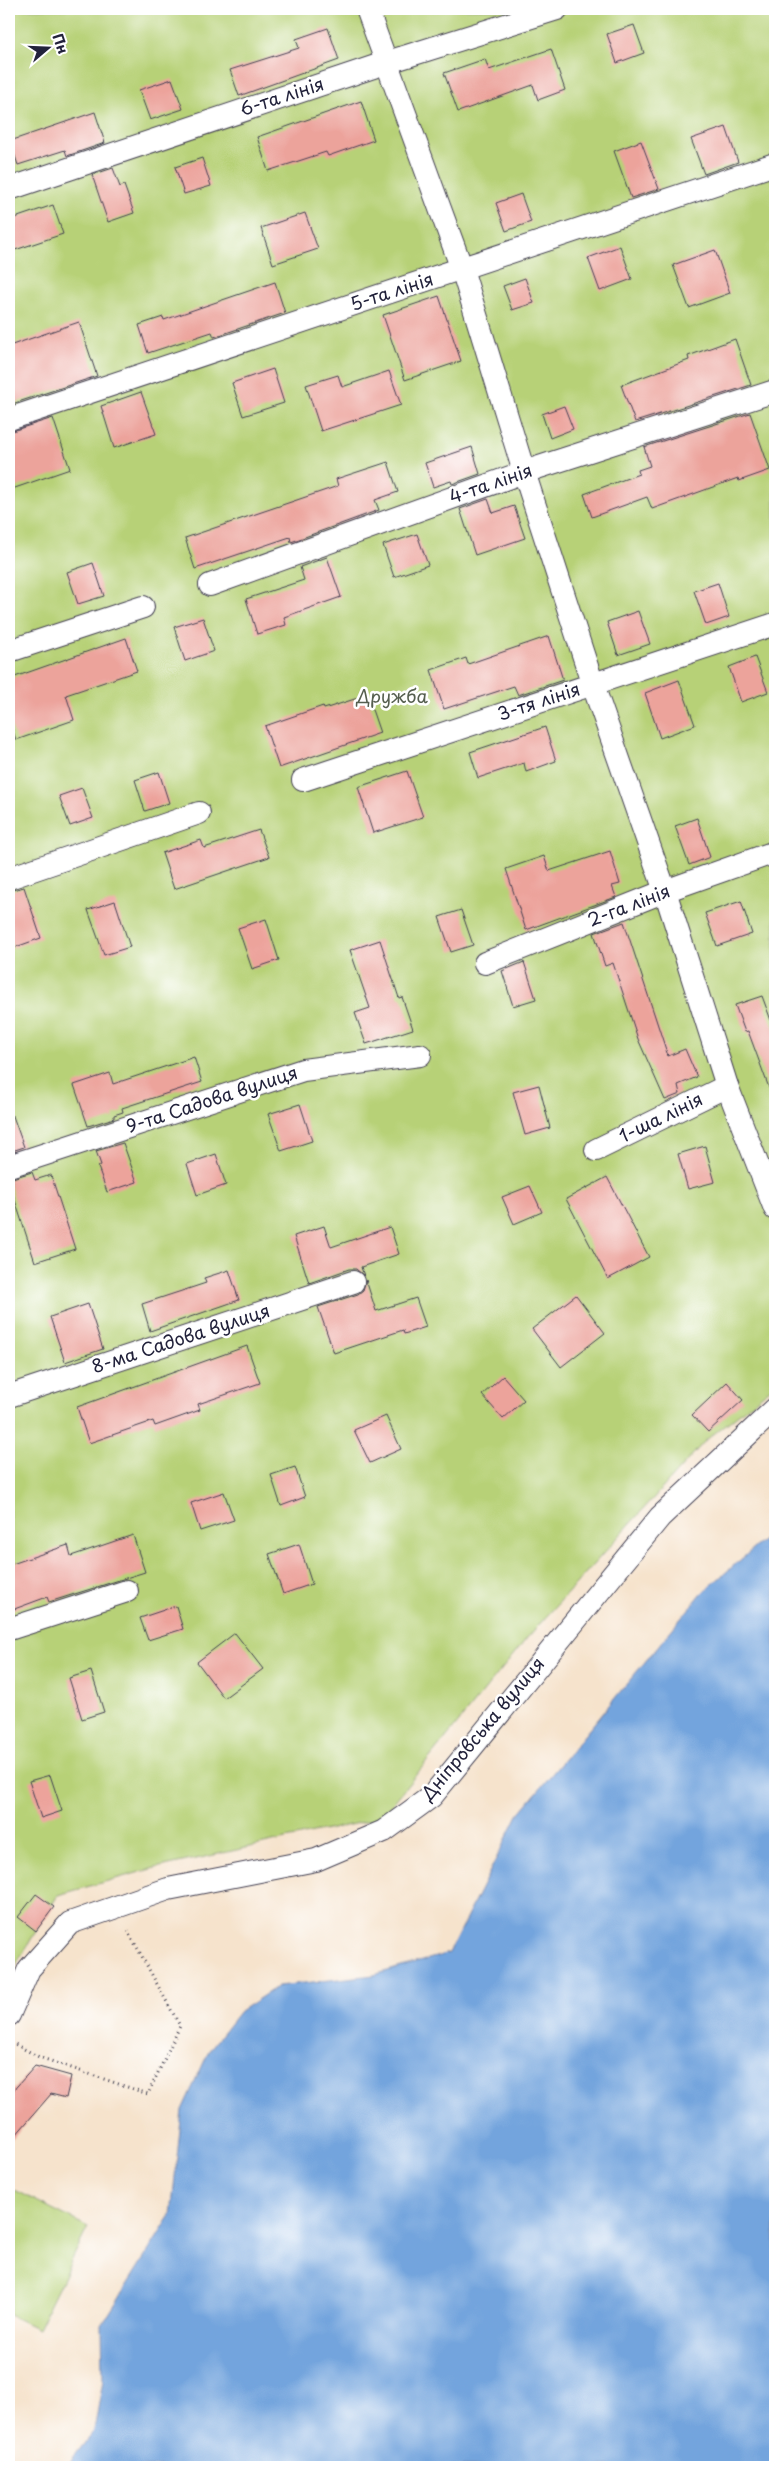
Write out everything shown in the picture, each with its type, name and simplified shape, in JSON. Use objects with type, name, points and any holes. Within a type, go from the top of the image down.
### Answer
[{"type":"street","points":[[367,9],[388,62],[462,269],[524,472],[593,685],[665,891],[727,1086],[775,1209]]},
{"type":"street","name":"6-та лінія","points":[[9,189],[388,62],[557,9]]},
{"type":"street","name":"5-та лінія","points":[[9,419],[775,164]]},
{"type":"street","name":"4-та лінія","points":[[210,585],[524,472],[775,390]]},
{"type":"street","points":[[9,650],[143,607]]},
{"type":"street","name":"3-тя лінія","points":[[303,780],[775,624]]},
{"type":"street","points":[[9,878],[199,813]]},
{"type":"street","name":"2-га лінія","points":[[485,963],[665,891],[775,852]]},
{"type":"street","name":"9-та Садова вулиця","points":[[9,1166],[303,1070],[420,1055]]},
{"type":"street","name":"1-ша лінія","points":[[596,1150],[727,1086]]},
{"type":"street","name":"8-ма Садова вулиця","points":[[9,1396],[353,1282]]},
{"type":"street","name":"Дніпровська вулиця","points":[[9,2015],[29,1970],[70,1922],[168,1889],[316,1860],[384,1831],[432,1796],[660,1517],[775,1409]]},
{"type":"street","points":[[9,1629],[127,1591]]},
{"type":"path","points":[[9,2040],[39,2058],[148,2094],[180,2026],[115,1907]]},
{"type":"green space","name":"Дружба","points":[[9,9],[775,9],[775,1385],[705,1441],[527,1638],[381,1818],[151,1869],[58,1895],[9,1976]]},
{"type":"green space","points":[[9,2187],[88,2227],[38,2329],[9,2315]]},
{"type":"water","points":[[775,1530],[775,2467],[66,2467],[94,2431],[103,2380],[102,2325],[171,2215],[182,2110],[210,2049],[240,2011],[278,1986],[374,1975],[449,1953],[518,1815],[702,1593]]},
{"type":"building","points":[[634,25],[644,53],[617,63],[607,34]]},
{"type":"building","points":[[328,28],[339,60],[239,96],[230,70],[299,48],[296,39]]},
{"type":"building","points":[[551,49],[565,90],[538,100],[533,85],[458,112],[444,73],[485,59],[489,70]]},
{"type":"building","points":[[172,79],[183,109],[150,120],[139,90]]},
{"type":"building","points":[[361,101],[374,140],[328,156],[326,152],[268,171],[257,137]]},
{"type":"building","points":[[95,112],[105,143],[67,156],[65,150],[18,165],[10,141]]},
{"type":"building","points":[[726,127],[738,162],[704,174],[691,139]]},
{"type":"building","points":[[641,141],[659,189],[631,198],[614,151]]},
{"type":"building","points":[[202,158],[211,186],[184,194],[175,167]]},
{"type":"building","points":[[113,168],[120,187],[124,185],[134,213],[108,222],[92,175]]},
{"type":"building","points":[[521,194],[531,222],[506,231],[496,203]]},
{"type":"building","points":[[53,205],[63,234],[9,252],[9,220]]},
{"type":"building","points":[[305,213],[318,249],[273,264],[261,228]]},
{"type":"building","points":[[620,246],[632,279],[600,291],[588,258]]},
{"type":"building","points":[[715,250],[730,293],[689,308],[673,265]]},
{"type":"building","points":[[525,278],[534,303],[512,310],[503,286]]},
{"type":"building","points":[[275,282],[285,313],[214,337],[212,332],[148,353],[139,325],[163,317],[164,320]]},
{"type":"building","points":[[439,296],[461,361],[405,380],[383,315]]},
{"type":"building","points":[[79,322],[97,376],[9,405],[9,346]]},
{"type":"building","points":[[735,339],[751,385],[635,422],[621,385],[689,360],[688,356]]},
{"type":"building","points":[[273,369],[284,403],[243,416],[232,383]]},
{"type":"building","points":[[389,371],[401,405],[321,431],[306,385],[338,375],[342,387]]},
{"type":"building","points":[[141,392],[156,434],[114,448],[101,406]]},
{"type":"building","points":[[564,406],[573,429],[550,438],[542,414]]},
{"type":"building","points":[[750,413],[770,470],[739,481],[738,478],[652,509],[647,497],[592,517],[584,494],[639,474],[638,470],[650,466],[644,447]]},
{"type":"building","points":[[53,418],[70,469],[9,490],[9,432]]},
{"type":"building","points":[[472,447],[480,474],[452,484],[451,481],[433,487],[425,463]]},
{"type":"building","points":[[388,462],[398,492],[375,500],[379,510],[291,542],[290,537],[195,569],[185,538],[338,486],[336,479]]},
{"type":"building","points":[[488,499],[493,513],[514,506],[525,538],[475,555],[460,509]]},
{"type":"building","points":[[417,534],[428,565],[394,577],[383,545]]},
{"type":"building","points":[[327,557],[341,597],[284,617],[286,625],[257,634],[246,599],[304,580],[300,567]]},
{"type":"building","points":[[93,563],[104,596],[78,604],[67,572]]},
{"type":"building","points":[[718,583],[729,617],[706,625],[694,591]]},
{"type":"building","points":[[638,611],[650,644],[618,655],[607,622]]},
{"type":"building","points":[[203,618],[214,651],[185,661],[174,627]]},
{"type":"building","points":[[549,636],[563,680],[518,695],[514,686],[444,709],[431,670],[466,658],[468,664]]},
{"type":"building","points":[[126,638],[137,671],[66,695],[74,720],[16,740],[9,719],[9,679]]},
{"type":"building","points":[[755,657],[768,692],[741,702],[729,667]]},
{"type":"building","points":[[679,680],[695,725],[660,738],[645,693]]},
{"type":"building","points":[[367,695],[380,733],[279,768],[265,726],[323,706],[324,709]]},
{"type":"building","points":[[545,727],[556,761],[526,772],[524,763],[478,778],[470,752]]},
{"type":"building","points":[[407,771],[423,817],[373,833],[358,787]]},
{"type":"building","points":[[159,772],[169,803],[145,811],[135,780]]},
{"type":"building","points":[[82,788],[93,818],[70,826],[59,796]]},
{"type":"building","points":[[697,818],[710,857],[689,865],[675,826]]},
{"type":"building","points":[[259,830],[269,857],[174,889],[162,853],[201,840],[204,848]]},
{"type":"building","points":[[610,851],[620,884],[612,886],[616,897],[526,930],[506,869],[544,856],[549,871]]},
{"type":"building","points":[[24,887],[41,938],[13,948],[9,935],[9,891]]},
{"type":"building","points":[[115,901],[130,947],[104,955],[88,910]]},
{"type":"building","points":[[741,901],[752,934],[717,946],[705,913]]},
{"type":"building","points":[[461,910],[473,945],[451,952],[439,917]]},
{"type":"building","points":[[266,919],[279,960],[252,969],[238,928]]},
{"type":"building","points":[[624,922],[668,1056],[685,1049],[697,1077],[678,1085],[680,1094],[665,1100],[638,1039],[613,963],[605,966],[594,933]]},
{"type":"building","points":[[380,940],[399,998],[402,997],[413,1029],[366,1044],[355,1013],[370,1008],[350,950]]},
{"type":"building","points":[[524,962],[536,999],[513,1006],[502,971]]},
{"type":"building","points":[[762,996],[775,1031],[775,1096],[772,1096],[748,1031],[745,1032],[735,1005]]},
{"type":"building","points":[[194,1057],[202,1082],[122,1108],[123,1112],[114,1115],[114,1118],[88,1126],[74,1085],[110,1073],[113,1084]]},
{"type":"building","points":[[539,1085],[550,1128],[525,1135],[513,1092]]},
{"type":"building","points":[[300,1104],[312,1141],[281,1151],[268,1114]]},
{"type":"building","points":[[9,1116],[13,1116],[24,1147],[9,1152]]},
{"type":"building","points":[[123,1143],[137,1182],[107,1192],[98,1167],[101,1165],[96,1151]]},
{"type":"building","points":[[705,1146],[715,1182],[688,1189],[678,1154]]},
{"type":"building","points":[[216,1154],[226,1185],[197,1195],[187,1164]]},
{"type":"building","points":[[32,1172],[35,1180],[51,1175],[75,1249],[35,1262],[9,1182],[9,1179]]},
{"type":"building","points":[[607,1177],[649,1257],[608,1279],[566,1199]]},
{"type":"building","points":[[530,1186],[542,1212],[514,1224],[502,1197]]},
{"type":"building","points":[[324,1226],[331,1247],[390,1227],[399,1254],[361,1267],[364,1276],[356,1269],[349,1269],[309,1283],[294,1236]]},
{"type":"building","points":[[229,1270],[239,1300],[150,1331],[142,1304],[206,1283],[204,1278]]},
{"type":"building","points":[[366,1280],[376,1311],[416,1298],[426,1327],[404,1334],[403,1330],[334,1353],[318,1307],[358,1294],[363,1290]]},
{"type":"building","points":[[576,1295],[605,1333],[561,1367],[532,1329]]},
{"type":"building","points":[[88,1304],[103,1349],[65,1362],[50,1317]]},
{"type":"building","points":[[247,1346],[260,1383],[198,1404],[200,1410],[155,1426],[153,1421],[89,1443],[77,1407]]},
{"type":"building","points":[[503,1376],[524,1400],[503,1419],[482,1395]]},
{"type":"building","points":[[727,1382],[743,1400],[708,1432],[692,1415]]},
{"type":"building","points":[[386,1416],[401,1449],[370,1463],[354,1430]]},
{"type":"building","points":[[295,1467],[305,1497],[281,1506],[271,1475]]},
{"type":"building","points":[[224,1492],[234,1520],[200,1531],[191,1503]]},
{"type":"building","points":[[133,1535],[145,1572],[49,1602],[47,1597],[9,1611],[9,1565],[68,1545],[71,1556]]},
{"type":"building","points":[[299,1544],[312,1584],[283,1594],[269,1554]]},
{"type":"building","points":[[176,1606],[183,1629],[148,1640],[140,1618]]},
{"type":"building","points":[[235,1633],[263,1669],[224,1698],[197,1662]]},
{"type":"building","points":[[91,1671],[104,1712],[82,1719],[69,1678]]},
{"type":"building","points":[[50,1775],[62,1811],[41,1818],[29,1781]]},
{"type":"building","points":[[36,1894],[54,1907],[36,1931],[18,1917]]},
{"type":"building","points":[[35,2066],[71,2076],[66,2098],[51,2094],[9,2143],[9,2095]]}]
